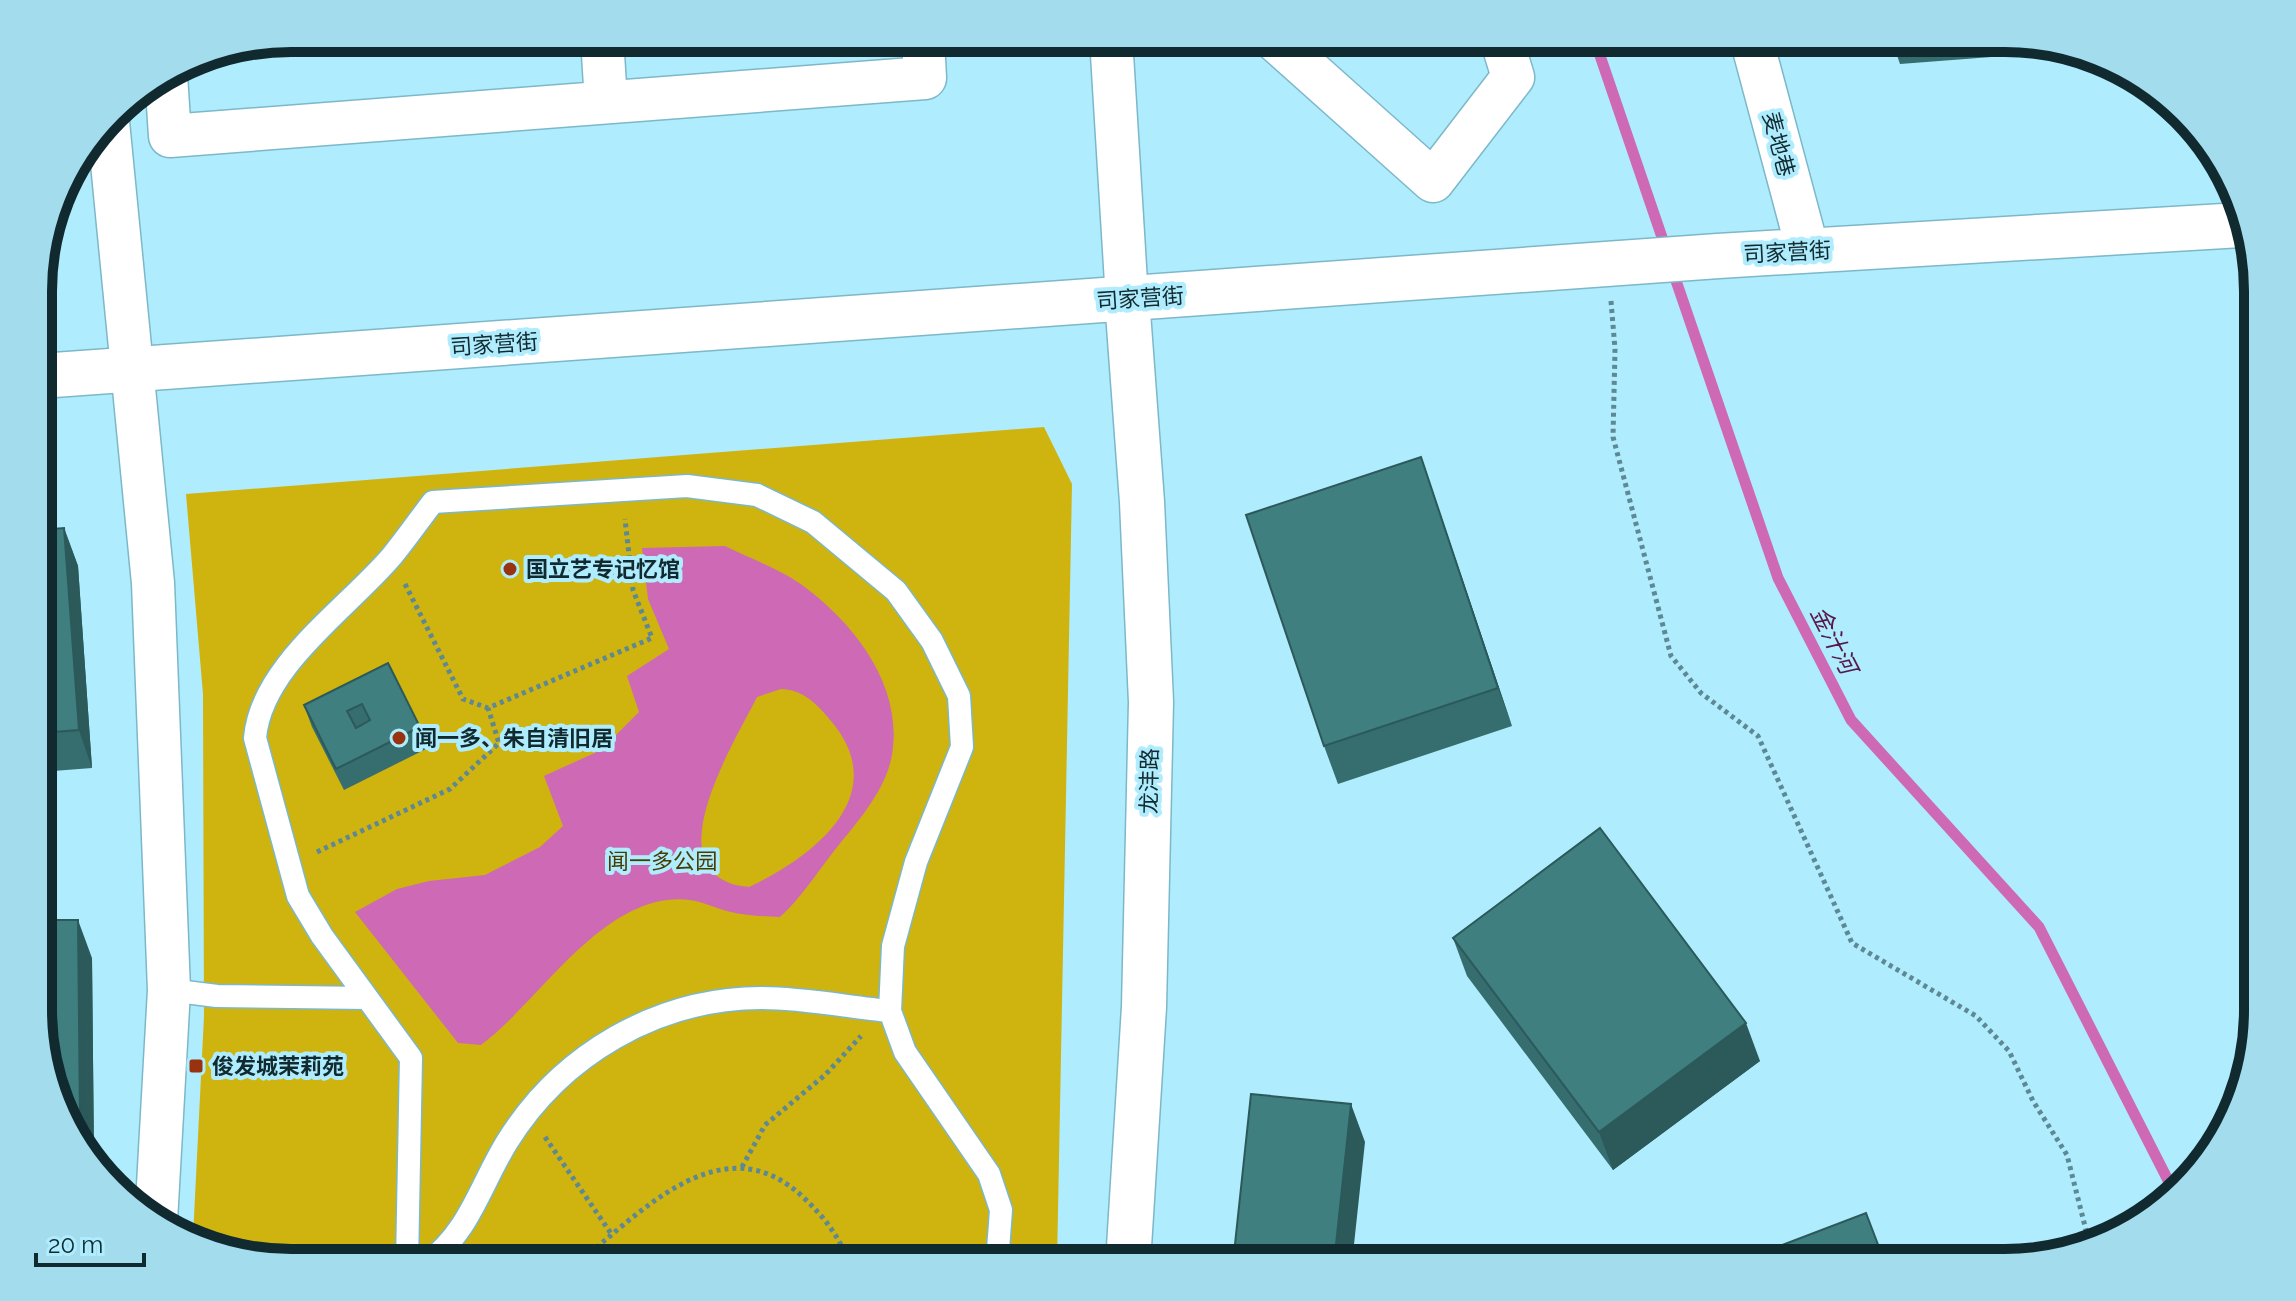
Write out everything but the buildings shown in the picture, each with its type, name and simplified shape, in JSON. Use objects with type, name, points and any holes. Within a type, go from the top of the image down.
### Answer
[{"type":"street","points":[[603,52],[606,102]]},
{"type":"street","points":[[167,87],[170,136],[925,78],[924,52]]},
{"type":"street","points":[[1112,52],[1127,299]]},
{"type":"street","points":[[1289,52],[1433,181],[1513,77],[1505,52]]},
{"type":"street","name":"麦地巷","points":[[1755,52],[1808,251]]},
{"type":"street","points":[[109,136],[153,583],[169,990],[157,1208]]},
{"type":"street","name":"司家营街","points":[[52,375],[1718,256],[2235,225]]},
{"type":"street","name":"龙沣路","points":[[1127,299],[1142,502],[1151,702],[1144,1007],[1129,1249]]},
{"type":"lane","points":[[407,1249],[411,1058],[298,896],[255,738],[257,715],[279,674],[392,556],[433,502],[687,486],[757,495],[813,522],[896,591],[932,641],[959,696],[962,747],[908,890],[893,946],[890,1011],[905,1052],[989,1174],[1001,1210],[998,1249]]},
{"type":"lane","points":[[169,990],[217,996],[367,998]]},
{"type":"lane","points":[[446,1249],[472,1215],[505,1145],[527,1112],[566,1069],[614,1036],[663,1015],[712,1003],[761,998],[890,1011]]},
{"type":"path","points":[[1608,264],[1615,349],[1613,437],[1671,656],[1683,676],[1701,693],[1758,736],[1852,943],[1976,1016],[2009,1051],[2033,1101],[2067,1155],[2087,1234]]},
{"type":"path","points":[[392,556],[463,699],[488,708],[652,638],[633,590],[621,490]]},
{"type":"path","points":[[290,865],[450,789],[499,743],[488,708]]},
{"type":"path","points":[[742,1167],[765,1125],[825,1075],[869,1027],[890,1011]]},
{"type":"path","points":[[527,1112],[612,1235]]},
{"type":"path","points":[[595,1249],[662,1194],[700,1175],[734,1165],[762,1172],[792,1187],[840,1240],[843,1249]]},
{"type":"green space","name":"闻一多公园","points":[[1044,427],[1072,484],[1057,1249],[291,1249],[229,1241],[193,1228],[204,1016],[203,694],[186,494]]},
{"type":"shaded area","points":[[725,546],[787,576],[824,603],[841,619],[870,657],[889,700],[893,747],[886,776],[862,816],[802,894],[780,917],[726,911],[690,900],[659,902],[630,912],[576,952],[504,1026],[481,1045],[458,1043],[355,912],[397,889],[429,881],[485,875],[540,847],[563,826],[544,776],[601,750],[639,712],[627,676],[669,649],[648,599],[642,548]],"holes":[[[781,689],[803,695],[821,709],[848,748],[854,774],[850,798],[838,820],[820,841],[798,859],[749,887],[734,884],[725,881],[708,867],[702,846],[703,821],[722,765],[757,697]]]},
{"type":"waterway","name":"金汁河","points":[[1599,52],[1666,249]]},
{"type":"waterway","name":"金汁河","points":[[1672,269],[1778,578],[1851,720],[2039,927],[2169,1183]]},
{"type":"place","name":"国立艺专记忆馆","points":[[510,569]]},
{"type":"place","name":"闻一多、朱自清旧居","points":[[399,738]]},
{"type":"place","name":"俊发城茉莉苑","points":[[196,1066]]}]
